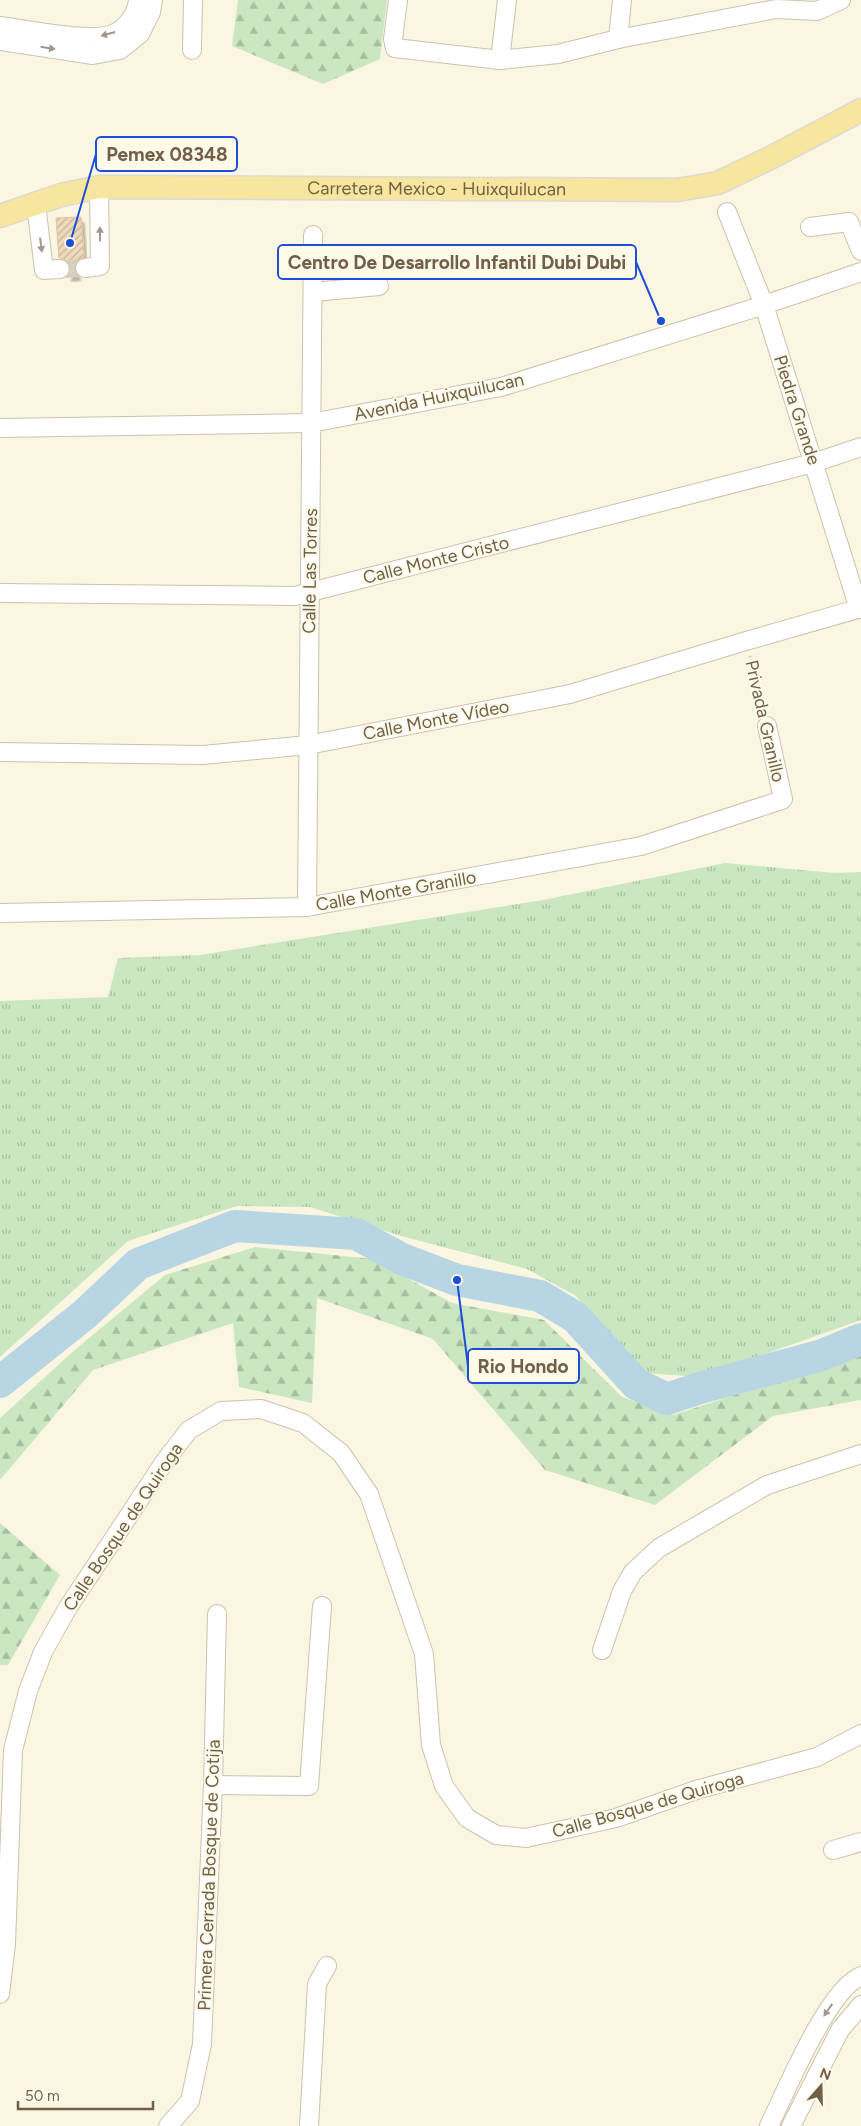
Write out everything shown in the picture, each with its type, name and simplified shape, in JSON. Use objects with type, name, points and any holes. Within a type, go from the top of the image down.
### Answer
[{"type":"main road","name":"Carretera Mexico - Huixquilucan","points":[[0,216],[99,186],[677,190],[718,183],[861,110]]},
{"type":"street","points":[[0,26],[92,38],[114,34],[129,22],[138,0]]},
{"type":"street","points":[[0,41],[93,55],[120,50],[140,34],[151,12],[153,0]]},
{"type":"street","points":[[192,50],[193,0]]},
{"type":"street","points":[[398,0],[393,39],[395,48],[500,60],[558,54],[773,4],[817,10],[841,0]]},
{"type":"street","points":[[500,60],[507,0]]},
{"type":"street","points":[[618,39],[622,0]]},
{"type":"street","points":[[85,268],[100,266],[99,186]]},
{"type":"street","points":[[36,204],[44,270],[60,269]]},
{"type":"street","name":"Piedra Grande","points":[[728,212],[764,305],[860,609]]},
{"type":"street","points":[[810,227],[855,221],[861,251]]},
{"type":"street","name":"Calle Las Torres","points":[[308,907],[313,235]]},
{"type":"street","name":"Avenida Huixquilucan","points":[[0,428],[312,423],[501,388],[764,305],[861,272]]},
{"type":"street","points":[[313,292],[379,286]]},
{"type":"street","name":"Calle Monte Cristo","points":[[0,592],[294,596],[814,463],[861,447]]},
{"type":"street","name":"Calle Monte Vídeo","points":[[0,752],[203,756],[308,745],[570,694],[860,609]]},
{"type":"street","name":"Privada Granillo","points":[[767,726],[782,800]]},
{"type":"street","name":"Calle Monte Granillo","points":[[0,913],[308,907],[641,846],[782,800]]},
{"type":"street","name":"Calle Bosque de Quiroga","points":[[0,1994],[6,1944],[13,1750],[28,1691],[42,1652],[67,1610],[165,1461],[189,1430],[221,1411],[262,1409],[303,1423],[341,1453],[369,1494],[424,1654],[431,1745],[444,1786],[467,1818],[496,1835],[526,1838],[616,1818],[696,1790],[817,1757],[861,1734]]},
{"type":"street","points":[[602,1650],[622,1591],[633,1572],[659,1548],[768,1485],[861,1454]]},
{"type":"street","points":[[213,1785],[309,1786],[322,1606]]},
{"type":"street","name":"Primera Cerrada Bosque de Cotija","points":[[168,2126],[190,2101],[202,2044],[213,1785],[217,1614]]},
{"type":"street","points":[[833,1850],[861,1842]]},
{"type":"street","points":[[309,2126],[317,1984],[327,1966]]},
{"type":"street","points":[[769,2126],[825,2012],[852,1980],[861,1976]]},
{"type":"street","points":[[791,2126],[840,2030],[861,2004]]},
{"type":"path","name":"Privada Granillo","points":[[746,641],[767,726]]},
{"type":"green space","points":[[238,0],[387,0],[380,59],[323,84],[232,46]]},
{"type":"green space","points":[[725,863],[835,873],[861,872],[861,1320],[700,1377],[643,1373],[576,1296],[527,1269],[401,1236],[310,1207],[237,1206],[128,1241],[0,1357],[0,1001],[108,997],[118,958],[200,955],[543,900]]},
{"type":"green space","points":[[255,1247],[373,1259],[452,1303],[544,1320],[622,1397],[673,1415],[861,1354],[861,1400],[773,1416],[655,1505],[545,1470],[433,1339],[317,1298],[312,1403],[239,1387],[233,1323],[93,1370],[0,1480],[0,1418],[77,1348],[165,1275]]},
{"type":"green space","points":[[0,1523],[60,1575],[8,1665],[0,1665]]},
{"type":"building","points":[[81,217],[84,257],[75,264],[75,270],[78,275],[68,276],[71,269],[69,264],[64,259],[59,258],[56,218]]},
{"type":"waterway","points":[[0,1382],[85,1314],[138,1264],[235,1226],[356,1234],[402,1259],[457,1280],[540,1296],[575,1317],[636,1384],[667,1399],[700,1388],[819,1356],[861,1339]]},
{"type":"tunnel","points":[[60,269],[85,268]]},
{"type":"place","name":"Pemex 08348","points":[[70,243]]},
{"type":"place","name":"Centro De Desarrollo Infantil Dubi Dubi","points":[[661,321]]},
{"type":"place","name":"Rio Hondo","points":[[457,1280]]}]
